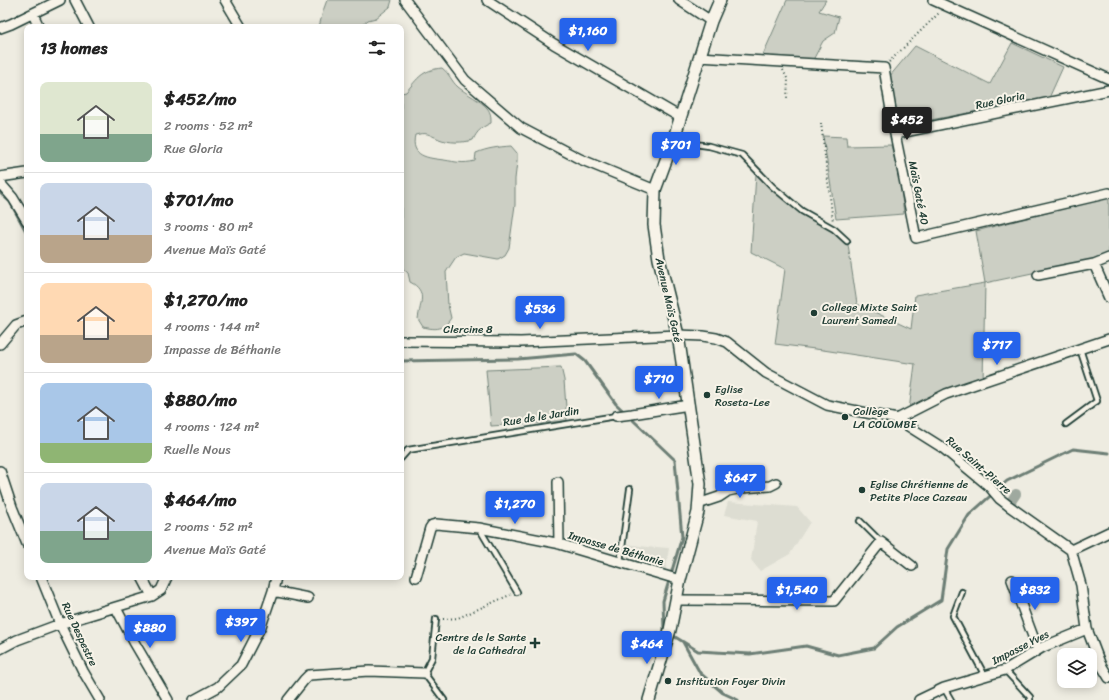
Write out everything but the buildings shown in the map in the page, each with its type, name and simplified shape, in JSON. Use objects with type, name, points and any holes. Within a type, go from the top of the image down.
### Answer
[{"type":"street","points":[[0,28],[12,24],[60,0]]},
{"type":"street","points":[[75,0],[87,24]]},
{"type":"street","points":[[225,0],[239,24]]},
{"type":"street","points":[[404,0],[465,80],[521,128],[580,159],[655,190]]},
{"type":"street","points":[[487,0],[554,44],[680,117]]},
{"type":"street","points":[[679,0],[711,21]]},
{"type":"street","name":"Avenue Maïs Gaté","points":[[649,700],[669,633],[676,600],[677,579],[698,512],[700,484],[678,335],[659,259],[654,225],[655,190],[673,140],[711,21],[720,0]]},
{"type":"street","points":[[933,0],[1109,79]]},
{"type":"street","points":[[33,14],[38,24]]},
{"type":"street","points":[[699,57],[884,68]]},
{"type":"street","name":"Maïs Gaté 40","points":[[884,68],[895,134],[916,238],[918,239],[1109,193]]},
{"type":"street","name":"Rue Gloria","points":[[895,134],[1109,90]]},
{"type":"street","points":[[0,176],[24,173]]},
{"type":"street","points":[[0,183],[13,198],[24,216]]},
{"type":"street","points":[[1038,275],[1094,264],[1109,258]]},
{"type":"street","points":[[1094,264],[1109,298]]},
{"type":"street","points":[[0,344],[16,325],[24,322]]},
{"type":"street","name":"Clercine 8","points":[[404,341],[521,342],[678,335]]},
{"type":"street","name":"Rue Saint-Pierre","points":[[678,335],[703,336],[727,342],[766,373],[827,405],[896,419],[943,448],[989,486],[1009,506],[1071,550]]},
{"type":"street","points":[[896,419],[946,394],[1109,339]]},
{"type":"street","name":"Rue de le Jardin","points":[[616,416],[689,405]]},
{"type":"street","points":[[0,472],[24,537]]},
{"type":"street","points":[[558,482],[559,544]]},
{"type":"street","points":[[698,504],[719,497],[728,491],[742,488],[770,486],[776,483]]},
{"type":"street","name":"Impasse de Béthanie","points":[[416,577],[430,528],[432,525],[436,524],[478,528],[559,544],[677,579]]},
{"type":"street","points":[[1109,532],[1071,550],[1081,585],[1087,629],[1100,663],[1109,678]]},
{"type":"street","points":[[676,600],[834,601],[881,542],[912,566]]},
{"type":"street","name":"Rue Despestre","points":[[42,580],[60,624],[83,671],[100,700]]},
{"type":"street","points":[[144,580],[152,596]]},
{"type":"street","points":[[0,649],[17,640],[60,624],[152,596],[161,590],[166,580]]},
{"type":"street","points":[[194,700],[218,687],[241,665],[261,626],[275,580]]},
{"type":"street","points":[[1012,580],[1038,650]]},
{"type":"street","points":[[273,591],[308,598]]},
{"type":"street","points":[[116,608],[168,700]]},
{"type":"street","name":"Impasse Yves","points":[[919,700],[944,688],[1005,670],[1043,647],[1087,629]]},
{"type":"street","points":[[288,700],[309,676],[369,671],[424,673]]},
{"type":"lane","points":[[673,140],[709,146],[742,155],[773,187],[802,211],[834,229],[847,241]]},
{"type":"lane","points":[[1066,424],[1097,401],[1080,349]]},
{"type":"lane","name":"Rue de le Jardin","points":[[404,455],[408,450],[616,416]]},
{"type":"lane","points":[[620,562],[630,489]]},
{"type":"lane","points":[[860,521],[881,542]]},
{"type":"lane","points":[[478,528],[517,592]]},
{"type":"lane","points":[[962,592],[953,616],[985,676]]},
{"type":"lane","points":[[436,619],[432,658],[424,673],[444,700]]},
{"type":"lane","points":[[1005,670],[1030,697],[1030,700]]},
{"type":"lane","points":[[944,688],[951,700]]},
{"type":"path","points":[[884,68],[947,6]]},
{"type":"path","points":[[777,62],[788,80],[787,98]]},
{"type":"path","points":[[821,123],[834,229]]},
{"type":"path","points":[[436,619],[458,618],[517,592]]},
{"type":"shaded area","points":[[327,0],[392,0],[390,7],[376,18],[368,20],[363,24],[320,24]]},
{"type":"shaded area","points":[[787,0],[826,0],[819,11],[839,17],[835,33],[823,41],[813,60],[762,57]]},
{"type":"shaded area","points":[[1012,43],[1063,67],[1049,98],[898,126],[889,77],[915,46],[990,84]]},
{"type":"shaded area","points":[[442,68],[458,87],[485,106],[490,113],[491,123],[480,130],[473,140],[465,142],[447,141],[425,134],[415,135],[415,148],[418,152],[426,157],[456,162],[466,162],[475,161],[476,153],[480,151],[511,146],[517,153],[517,162],[515,179],[515,205],[509,248],[505,255],[498,259],[464,253],[456,257],[446,272],[448,305],[451,318],[442,327],[432,329],[423,327],[418,319],[422,298],[421,293],[416,286],[410,282],[408,273],[404,270],[404,92],[417,79],[425,73]]},
{"type":"shaded area","points":[[823,136],[846,137],[847,146],[891,145],[900,181],[904,214],[836,219]]},
{"type":"shaded area","points":[[756,174],[795,209],[834,231],[848,245],[857,304],[911,329],[915,295],[985,283],[983,381],[909,410],[915,364],[775,344],[785,269],[751,252]]},
{"type":"shaded area","points":[[1109,197],[1109,253],[1089,261],[985,283],[976,231]]},
{"type":"shaded area","points":[[561,367],[564,380],[567,421],[491,426],[486,370]]},
{"type":"shaded area","points":[[728,502],[797,507],[810,522],[790,554],[760,571],[751,560],[757,521],[724,515]]},
{"type":"shaded area","points":[[626,544],[655,548],[669,548],[666,569],[652,568],[652,565],[624,561]]},
{"type":"waterway","points":[[0,193],[10,202],[24,228]]},
{"type":"waterway","points":[[404,361],[518,359],[576,354],[585,361],[616,404],[675,460],[682,537],[663,601],[664,630],[667,632]]},
{"type":"waterway","points":[[672,635],[698,651],[750,654],[806,646],[838,655],[874,648],[897,627],[941,600],[948,549],[969,515],[1007,481],[1073,449],[1109,453]]},
{"type":"waterway","points":[[1010,503],[1016,494]]},
{"type":"waterway","points":[[683,642],[700,673],[723,693],[738,700]]},
{"type":"place","name":"College Mixte Saint Laurent Samedi","points":[[814,313]]},
{"type":"place","name":"Eglise Roseta-Lee","points":[[707,395]]},
{"type":"place","name":"Collège LA COLOMBE","points":[[845,417]]},
{"type":"place","name":"Eglise Chrétienne de Petite Place Cazeau","points":[[862,490]]},
{"type":"place","name":"Centre de le Sante de la Cathedral","points":[[535,643]]},
{"type":"place","name":"Institution Foyer Divin","points":[[668,681]]}]
